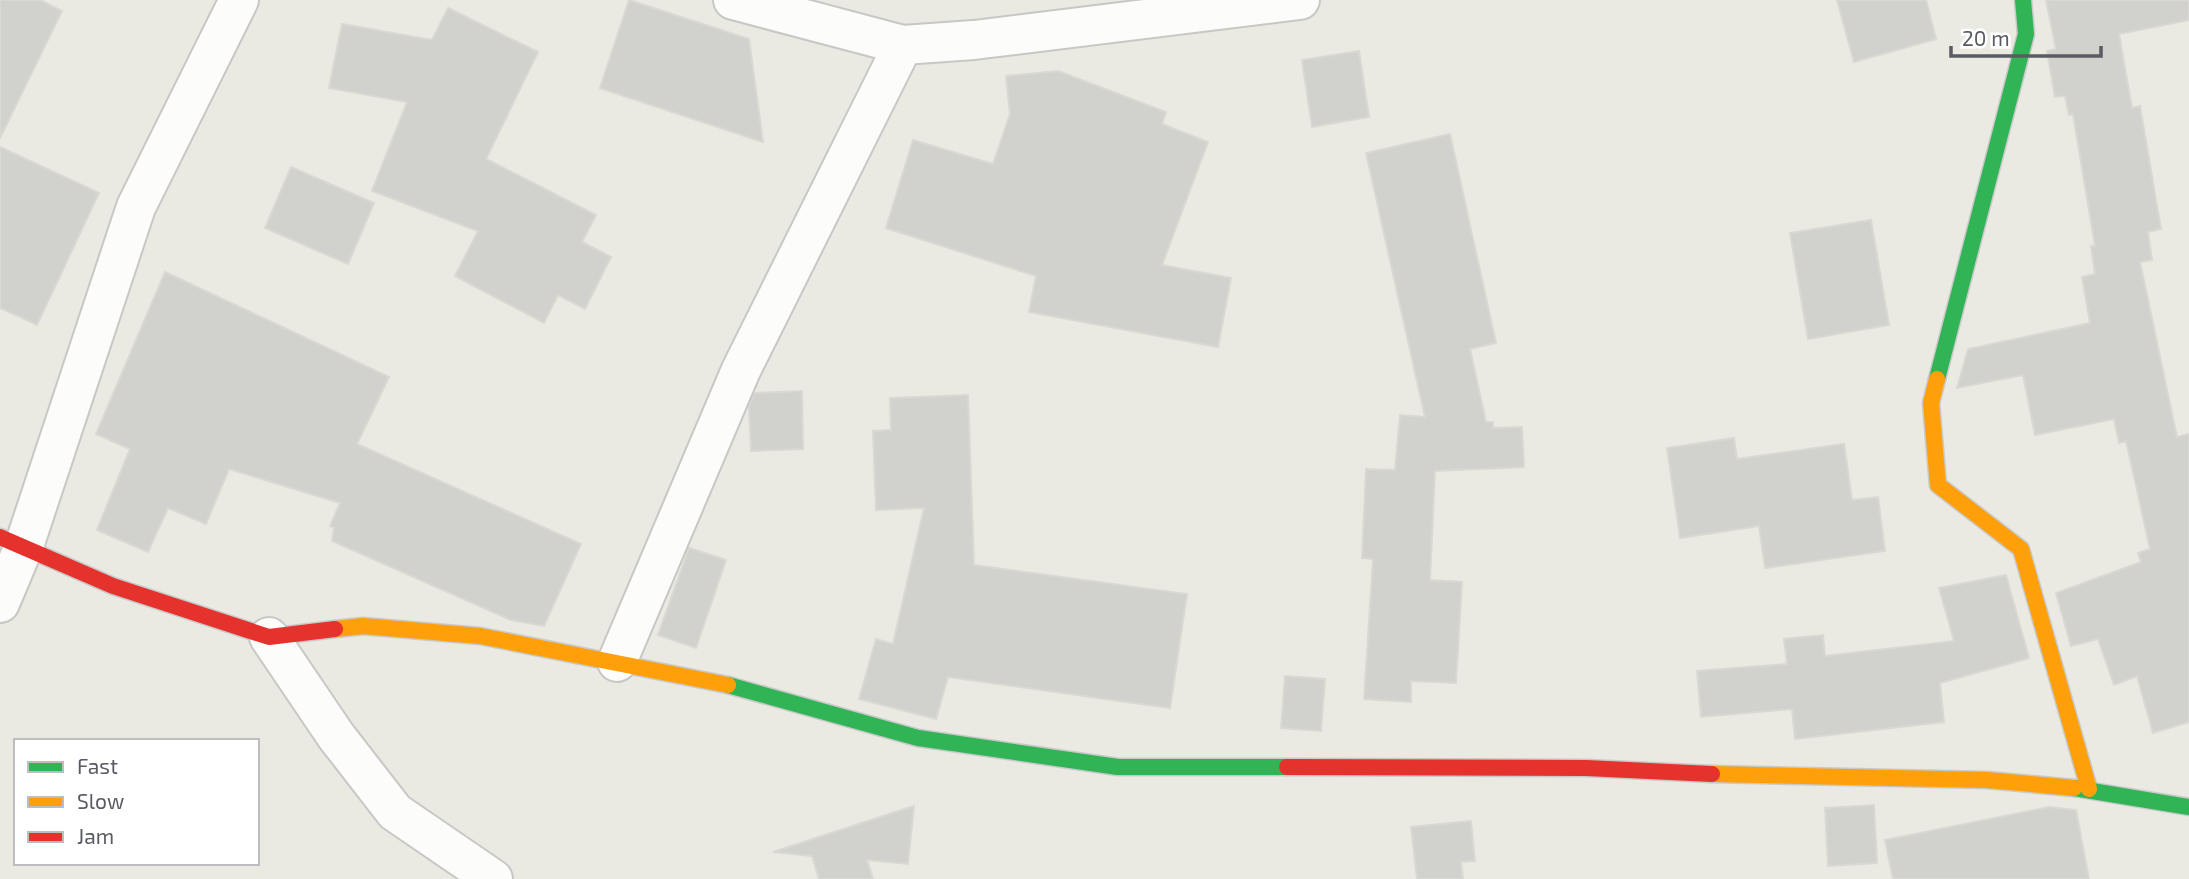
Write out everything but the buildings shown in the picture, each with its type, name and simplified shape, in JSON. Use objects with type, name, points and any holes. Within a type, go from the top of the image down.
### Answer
[{"type":"street","points":[[0,603],[12,541],[136,207],[239,0]]},
{"type":"street","points":[[733,0],[903,45],[974,40],[1300,0]]},
{"type":"street","points":[[2024,0],[2026,34],[1931,403],[1938,485],[2021,549],[2089,789]]},
{"type":"street","points":[[617,662],[741,370],[903,45]]},
{"type":"street","points":[[12,541],[113,586],[269,637],[363,626],[480,636],[706,679],[918,738],[1118,766],[1586,768],[1791,777],[1987,780],[2089,789],[2189,807]]},
{"type":"street","points":[[269,637],[336,736],[396,812],[493,879]]},
{"type":"traffic: fast","points":[[1937,379],[2026,34],[2023,0]]},
{"type":"traffic: fast","points":[[728,685],[918,738],[1118,767],[1287,767]]},
{"type":"traffic: fast","points":[[2074,788],[2189,807]]},
{"type":"traffic: slow","points":[[1937,379],[1931,403],[1938,485],[2021,549],[2089,789]]},
{"type":"traffic: slow","points":[[335,629],[363,626],[480,636],[728,685]]},
{"type":"traffic: slow","points":[[1712,774],[1987,780],[2074,788]]},
{"type":"traffic: jam","points":[[0,537],[113,586],[269,637],[335,629]]},
{"type":"traffic: jam","points":[[1287,767],[1586,768],[1712,774]]}]
